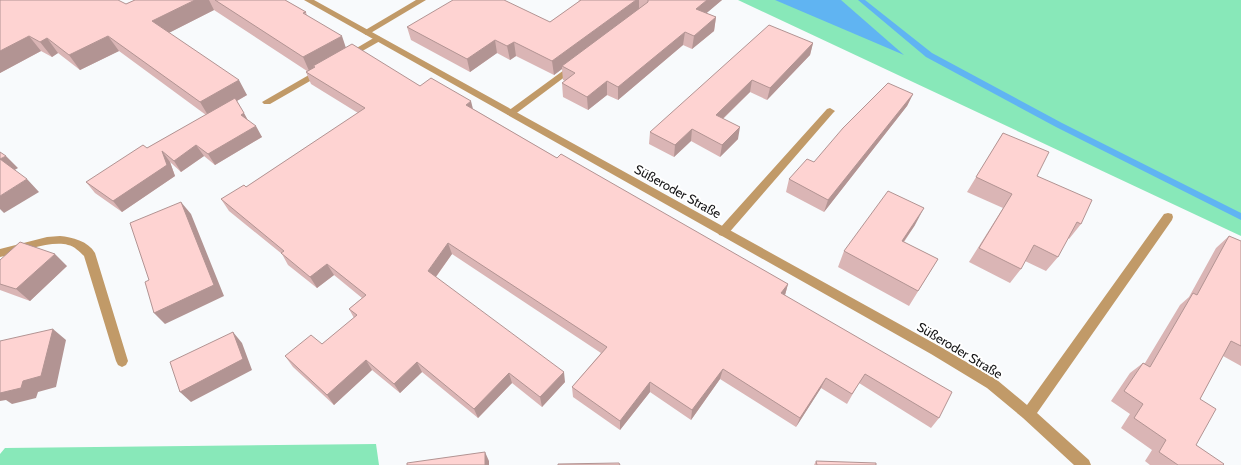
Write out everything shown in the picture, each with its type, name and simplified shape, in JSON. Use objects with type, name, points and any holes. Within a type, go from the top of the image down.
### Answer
[{"type":"street","name":"Süßeroder Straße","points":[[308,0],[935,350],[992,384],[1028,414],[1084,465]]},
{"type":"street","points":[[366,32],[422,0]]},
{"type":"street","points":[[267,102],[378,38]]},
{"type":"street","points":[[511,113],[580,61]]},
{"type":"street","points":[[723,232],[830,111]]},
{"type":"street","points":[[1028,414],[1168,216]]},
{"type":"street","points":[[0,253],[47,240],[72,240],[89,253],[122,361]]},
{"type":"green space","points":[[738,0],[1241,0],[1241,236]]},
{"type":"green space","points":[[376,444],[379,465],[0,465],[0,454],[5,448]]},
{"type":"water","points":[[775,0],[841,0],[904,55]]},
{"type":"building","points":[[0,0],[118,0],[126,4],[135,0],[195,0],[152,21],[239,80],[200,102],[108,36],[69,55],[47,38],[40,42],[29,36],[0,51]]},
{"type":"building","points":[[215,0],[285,0],[306,12],[303,13],[342,36],[303,57]]},
{"type":"building","points":[[453,0],[504,0],[550,22],[581,0],[636,0],[552,61],[514,42],[507,46],[495,40],[467,59],[407,27]]},
{"type":"building","points":[[648,0],[707,0],[696,9],[716,17],[694,36],[685,32],[618,87],[607,81],[587,97],[562,83],[575,73],[562,66],[648,2]]},
{"type":"building","points":[[769,25],[813,43],[770,88],[752,80],[716,115],[740,127],[722,145],[692,129],[675,145],[650,132]]},
{"type":"building","points":[[352,44],[420,86],[431,78],[471,101],[466,105],[557,158],[561,154],[788,284],[781,293],[952,392],[939,418],[865,374],[852,394],[826,378],[800,418],[723,369],[692,410],[650,382],[620,421],[572,387],[607,347],[448,243],[428,271],[564,372],[540,397],[509,373],[474,409],[417,362],[394,384],[366,360],[327,395],[285,356],[311,335],[322,344],[357,315],[349,309],[366,295],[327,264],[310,277],[281,253],[284,251],[221,199],[244,185],[246,187],[365,108],[306,72],[315,67],[313,66]]},
{"type":"building","points":[[888,83],[913,94],[828,200],[789,179],[807,159],[814,162],[843,128]]},
{"type":"building","points":[[235,98],[244,113],[241,115],[256,126],[208,154],[196,145],[174,161],[162,151],[167,165],[113,201],[86,182],[143,145],[147,148]]},
{"type":"building","points":[[1003,133],[1049,152],[1037,176],[1092,200],[1081,224],[1077,222],[1058,257],[1034,245],[1021,269],[979,248],[1012,194],[976,177]]},
{"type":"building","points":[[0,152],[6,156],[0,159]]},
{"type":"building","points":[[0,159],[27,179],[0,196]]},
{"type":"building","points":[[888,191],[924,208],[902,241],[938,259],[918,291],[844,251]]},
{"type":"building","points":[[181,202],[214,285],[154,313],[145,282],[149,280],[130,223]]},
{"type":"building","points":[[1229,236],[1241,241],[1241,346],[1231,341],[1200,399],[1216,409],[1196,445],[1224,464],[1178,465],[1159,452],[1166,440],[1134,418],[1143,404],[1124,391],[1143,363],[1150,367],[1193,293],[1197,295]]},
{"type":"building","points":[[20,242],[55,254],[16,289],[0,284],[0,260]]},
{"type":"building","points":[[53,329],[41,376],[23,381],[21,388],[0,393],[0,341]]},
{"type":"building","points":[[233,332],[243,359],[180,392],[170,362]]},
{"type":"building","points":[[485,452],[485,465],[407,465],[407,463]]},
{"type":"building","points":[[816,461],[876,463],[876,465],[817,465]]},
{"type":"building","points":[[619,463],[620,465],[558,465],[558,464]]},
{"type":"waterway","points":[[861,0],[929,55],[1059,125],[1241,217]]}]
